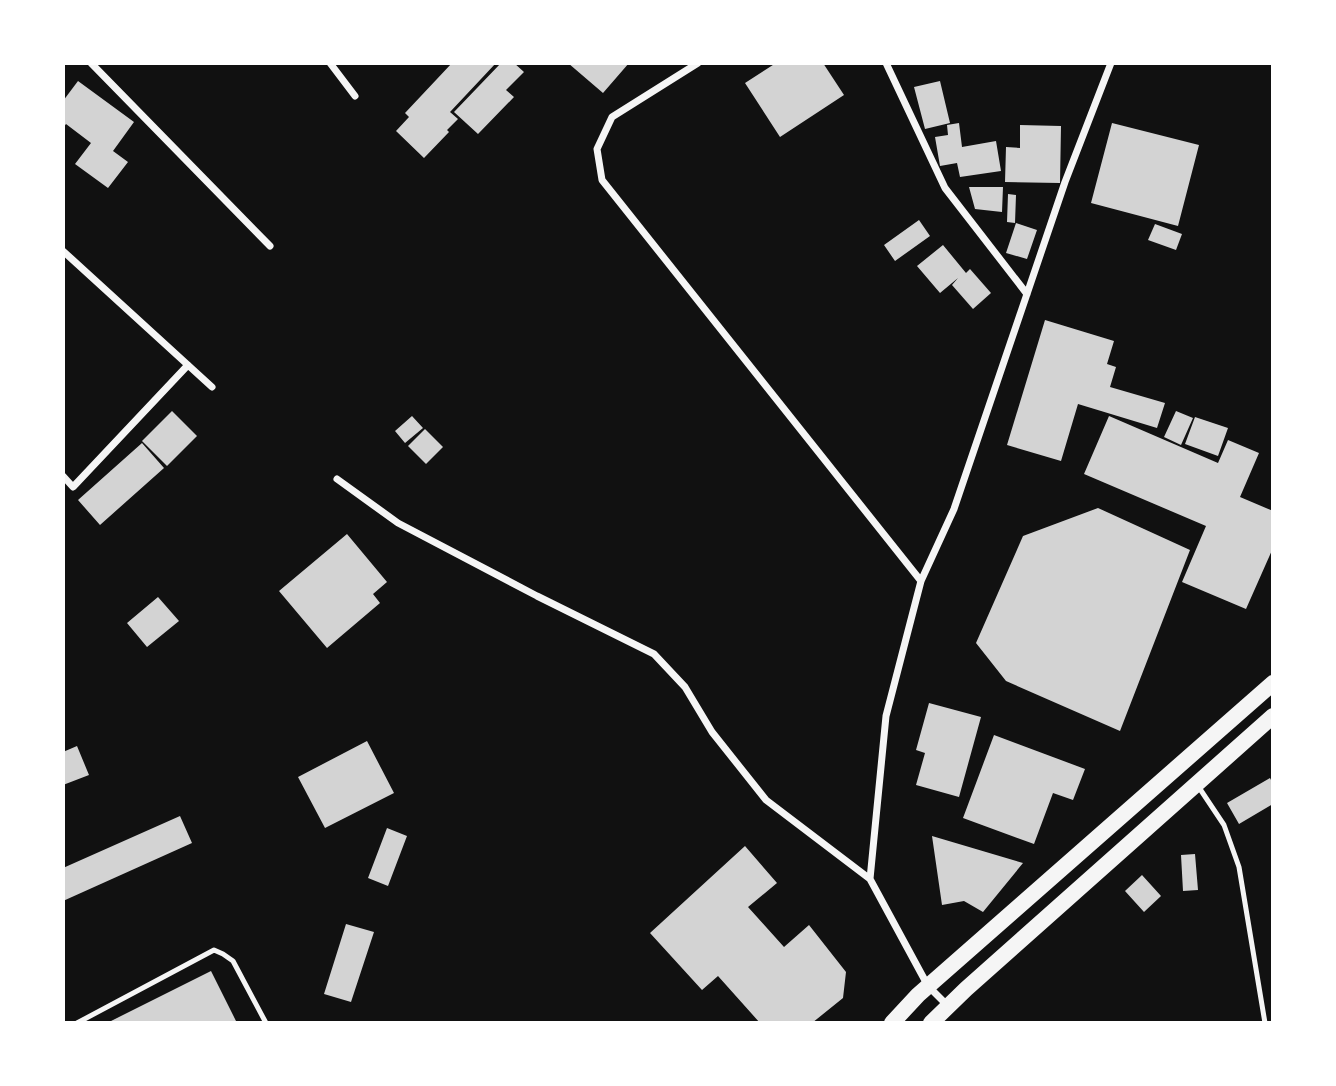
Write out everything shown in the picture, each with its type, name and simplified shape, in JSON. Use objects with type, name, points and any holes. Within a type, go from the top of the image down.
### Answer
[{"type":"main road","points":[[892,1023],[928,986],[1273,683]]},
{"type":"main road","points":[[931,1023],[1273,716]]},
{"type":"street","points":[[91,63],[270,246]]},
{"type":"street","points":[[330,63],[355,96]]},
{"type":"street","points":[[698,63],[612,117],[597,149],[602,180],[921,581]]},
{"type":"street","points":[[886,63],[945,188],[1027,294]]},
{"type":"street","points":[[870,879],[886,716],[921,581],[954,509],[1065,182],[1111,63]]},
{"type":"street","points":[[63,251],[212,387]]},
{"type":"street","points":[[63,476],[73,487],[188,365]]},
{"type":"street","points":[[337,479],[397,523],[654,654],[685,687],[712,733],[766,800],[870,879],[928,986],[948,1006]]},
{"type":"lane","points":[[1196,784],[1224,825],[1239,867],[1265,1023]]},
{"type":"lane","points":[[76,1023],[214,950],[233,961],[266,1023]]},
{"type":"building","points":[[452,63],[496,63],[450,112],[458,119],[424,158],[396,131],[409,117],[405,113]]},
{"type":"building","points":[[501,63],[514,63],[524,72],[506,90],[514,97],[478,134],[454,112]]},
{"type":"building","points":[[568,63],[629,63],[603,93]]},
{"type":"building","points":[[776,63],[823,63],[844,95],[780,137],[745,83]]},
{"type":"building","points":[[78,81],[134,122],[113,151],[128,162],[108,188],[75,164],[91,143],[66,124],[63,128],[63,101]]},
{"type":"building","points":[[940,81],[950,123],[925,129],[914,87]]},
{"type":"building","points":[[959,123],[962,147],[996,141],[1001,171],[960,177],[957,163],[940,166],[935,137],[948,135],[947,125]]},
{"type":"building","points":[[1112,123],[1199,145],[1178,226],[1091,203]]},
{"type":"building","points":[[1020,125],[1061,126],[1060,183],[1005,182],[1006,147],[1020,148]]},
{"type":"building","points":[[969,187],[1003,187],[1002,212],[975,209]]},
{"type":"building","points":[[1008,194],[1016,195],[1015,223],[1007,222]]},
{"type":"building","points":[[919,220],[930,236],[895,261],[884,245]]},
{"type":"building","points":[[1016,223],[1037,230],[1027,259],[1006,253]]},
{"type":"building","points":[[1155,224],[1182,234],[1176,250],[1148,240]]},
{"type":"building","points":[[943,245],[966,273],[970,269],[991,293],[973,309],[952,285],[958,278],[940,293],[917,266]]},
{"type":"building","points":[[1045,320],[1114,341],[1107,364],[1116,367],[1110,387],[1165,403],[1157,428],[1078,404],[1061,461],[1007,445]]},
{"type":"building","points":[[172,411],[197,436],[167,466],[142,441]]},
{"type":"building","points":[[1176,411],[1193,418],[1181,445],[1164,437]]},
{"type":"building","points":[[412,416],[423,428],[405,443],[395,431]]},
{"type":"building","points":[[1109,416],[1218,463],[1228,440],[1259,453],[1240,497],[1273,511],[1273,548],[1246,609],[1182,582],[1206,526],[1084,474]]},
{"type":"building","points":[[1195,417],[1228,428],[1218,456],[1185,444]]},
{"type":"building","points":[[425,429],[443,447],[426,464],[408,446]]},
{"type":"building","points":[[142,443],[164,468],[100,525],[78,500]]},
{"type":"building","points":[[1098,508],[1190,550],[1120,731],[1006,681],[976,643],[1023,536]]},
{"type":"building","points":[[347,534],[387,582],[373,594],[380,603],[327,648],[279,591]]},
{"type":"building","points":[[158,597],[179,621],[147,647],[127,623]]},
{"type":"building","points":[[929,703],[981,717],[959,797],[916,785],[925,753],[916,750]]},
{"type":"building","points":[[994,735],[1085,769],[1073,800],[1053,793],[1034,844],[963,818]]},
{"type":"building","points":[[367,741],[394,793],[325,828],[298,777]]},
{"type":"building","points":[[77,746],[89,775],[63,785],[63,752]]},
{"type":"building","points":[[1270,778],[1273,784],[1273,804],[1239,824],[1227,803]]},
{"type":"building","points":[[180,816],[192,843],[63,901],[63,868]]},
{"type":"building","points":[[387,828],[407,836],[388,886],[368,878]]},
{"type":"building","points":[[932,836],[1023,863],[983,912],[964,901],[942,905]]},
{"type":"building","points":[[745,846],[777,883],[748,907],[784,947],[809,925],[846,972],[843,998],[812,1023],[760,1023],[718,976],[702,990],[650,933]]},
{"type":"building","points":[[1195,854],[1198,890],[1183,891],[1181,855]]},
{"type":"building","points":[[1142,875],[1161,896],[1144,912],[1125,891]]},
{"type":"building","points":[[346,924],[374,932],[351,1002],[324,994]]},
{"type":"building","points":[[211,971],[237,1023],[107,1023]]}]
